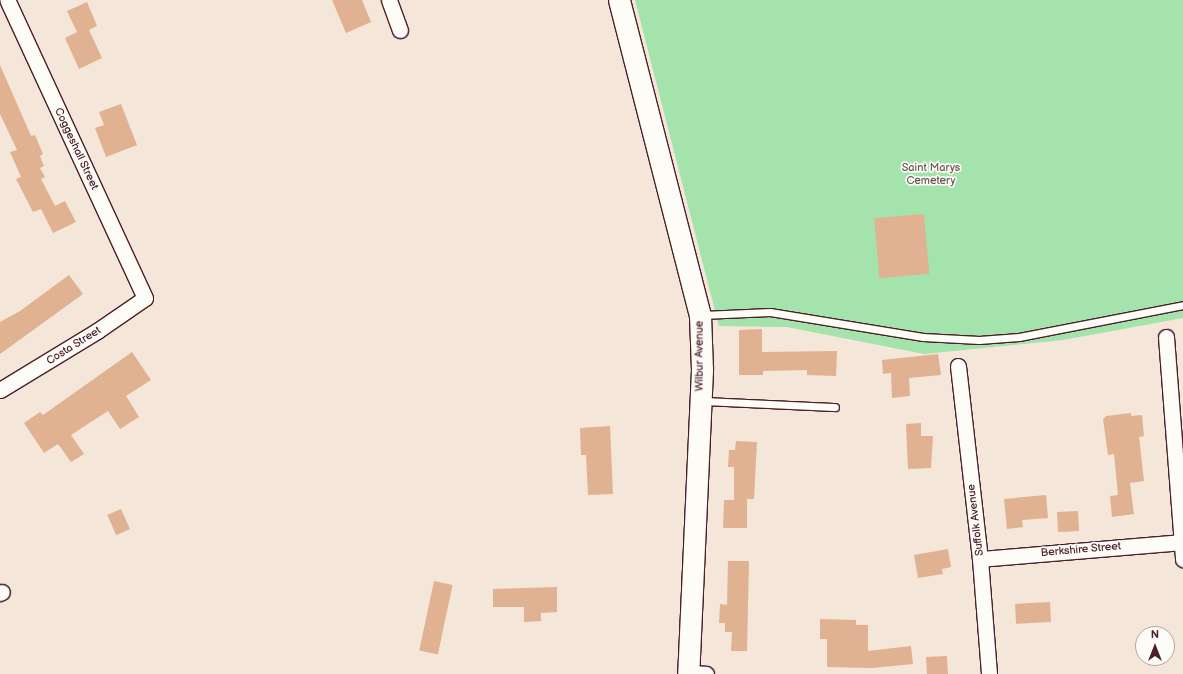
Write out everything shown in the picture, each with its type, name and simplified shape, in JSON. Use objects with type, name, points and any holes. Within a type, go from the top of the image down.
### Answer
[{"type":"street","name":"Coggeshall Street","points":[[7,0],[145,298]]},
{"type":"street","points":[[389,0],[400,30]]},
{"type":"street","name":"Wilbur Avenue","points":[[620,0],[700,315],[700,401],[694,674]]},
{"type":"street","name":"Costa Street","points":[[0,390],[97,331],[145,298]]},
{"type":"street","points":[[1166,336],[1183,558]]},
{"type":"street","name":"Suffolk Avenue","points":[[958,366],[980,559],[989,674]]},
{"type":"street","name":"Berkshire Street","points":[[980,559],[1181,542]]},
{"type":"lane","points":[[700,315],[770,312],[916,336],[980,340],[1019,336],[1183,305]]},
{"type":"lane","points":[[700,401],[835,407]]},
{"type":"green space","name":"Saint Marys Cemetery","points":[[635,0],[1183,0],[1183,318],[1063,340],[924,354],[787,327],[719,326]]},
{"type":"building","points":[[332,0],[362,0],[371,22],[346,33]]},
{"type":"building","points":[[87,2],[97,26],[89,30],[102,58],[79,69],[65,38],[77,32],[67,11]]},
{"type":"building","points":[[0,65],[31,136],[35,135],[43,154],[40,156],[44,166],[40,168],[45,177],[41,179],[55,206],[65,201],[76,222],[53,233],[41,209],[33,212],[16,179],[21,177],[10,152],[17,150],[0,114]]},
{"type":"building","points":[[121,104],[137,145],[106,157],[95,128],[104,125],[99,112]]},
{"type":"building","points":[[924,214],[929,274],[879,278],[874,218]]},
{"type":"building","points":[[69,275],[83,294],[0,354],[0,322],[20,311]]},
{"type":"building","points":[[762,329],[762,352],[837,351],[836,376],[807,375],[807,370],[763,371],[763,375],[739,375],[739,330]]},
{"type":"building","points":[[132,352],[151,380],[126,396],[139,417],[120,429],[108,411],[71,435],[84,454],[71,462],[58,444],[44,453],[24,423],[40,412],[43,415]]},
{"type":"building","points":[[938,354],[941,375],[909,378],[910,396],[892,398],[891,373],[883,374],[882,360]]},
{"type":"building","points":[[1131,413],[1131,416],[1142,415],[1144,436],[1139,437],[1144,481],[1130,483],[1134,514],[1112,517],[1110,496],[1118,495],[1114,454],[1108,455],[1103,419],[1106,416]]},
{"type":"building","points":[[921,423],[921,436],[933,436],[931,468],[908,469],[906,424]]},
{"type":"building","points":[[610,426],[613,494],[588,495],[586,455],[581,455],[580,428]]},
{"type":"building","points":[[736,441],[757,442],[754,499],[747,499],[747,528],[723,528],[724,500],[734,500],[734,467],[728,467],[729,450],[735,450]]},
{"type":"building","points":[[1046,495],[1048,518],[1022,520],[1023,527],[1007,529],[1004,499]]},
{"type":"building","points":[[121,509],[130,529],[116,535],[107,515]]},
{"type":"building","points":[[1078,511],[1079,531],[1058,532],[1057,512]]},
{"type":"building","points":[[948,549],[951,567],[942,569],[943,574],[918,578],[914,555]]},
{"type":"building","points":[[728,561],[749,561],[747,651],[731,651],[732,632],[725,632],[725,623],[719,623],[720,604],[727,605]]},
{"type":"building","points":[[434,581],[453,585],[438,654],[419,650]]},
{"type":"building","points":[[557,587],[557,612],[541,613],[541,621],[524,622],[524,607],[493,607],[493,589]]},
{"type":"building","points":[[1050,602],[1051,622],[1016,624],[1015,604]]},
{"type":"building","points":[[820,619],[856,620],[856,625],[868,625],[868,651],[911,646],[913,664],[872,668],[827,667],[827,639],[820,639]]},
{"type":"building","points":[[947,656],[948,674],[927,674],[926,657]]}]
